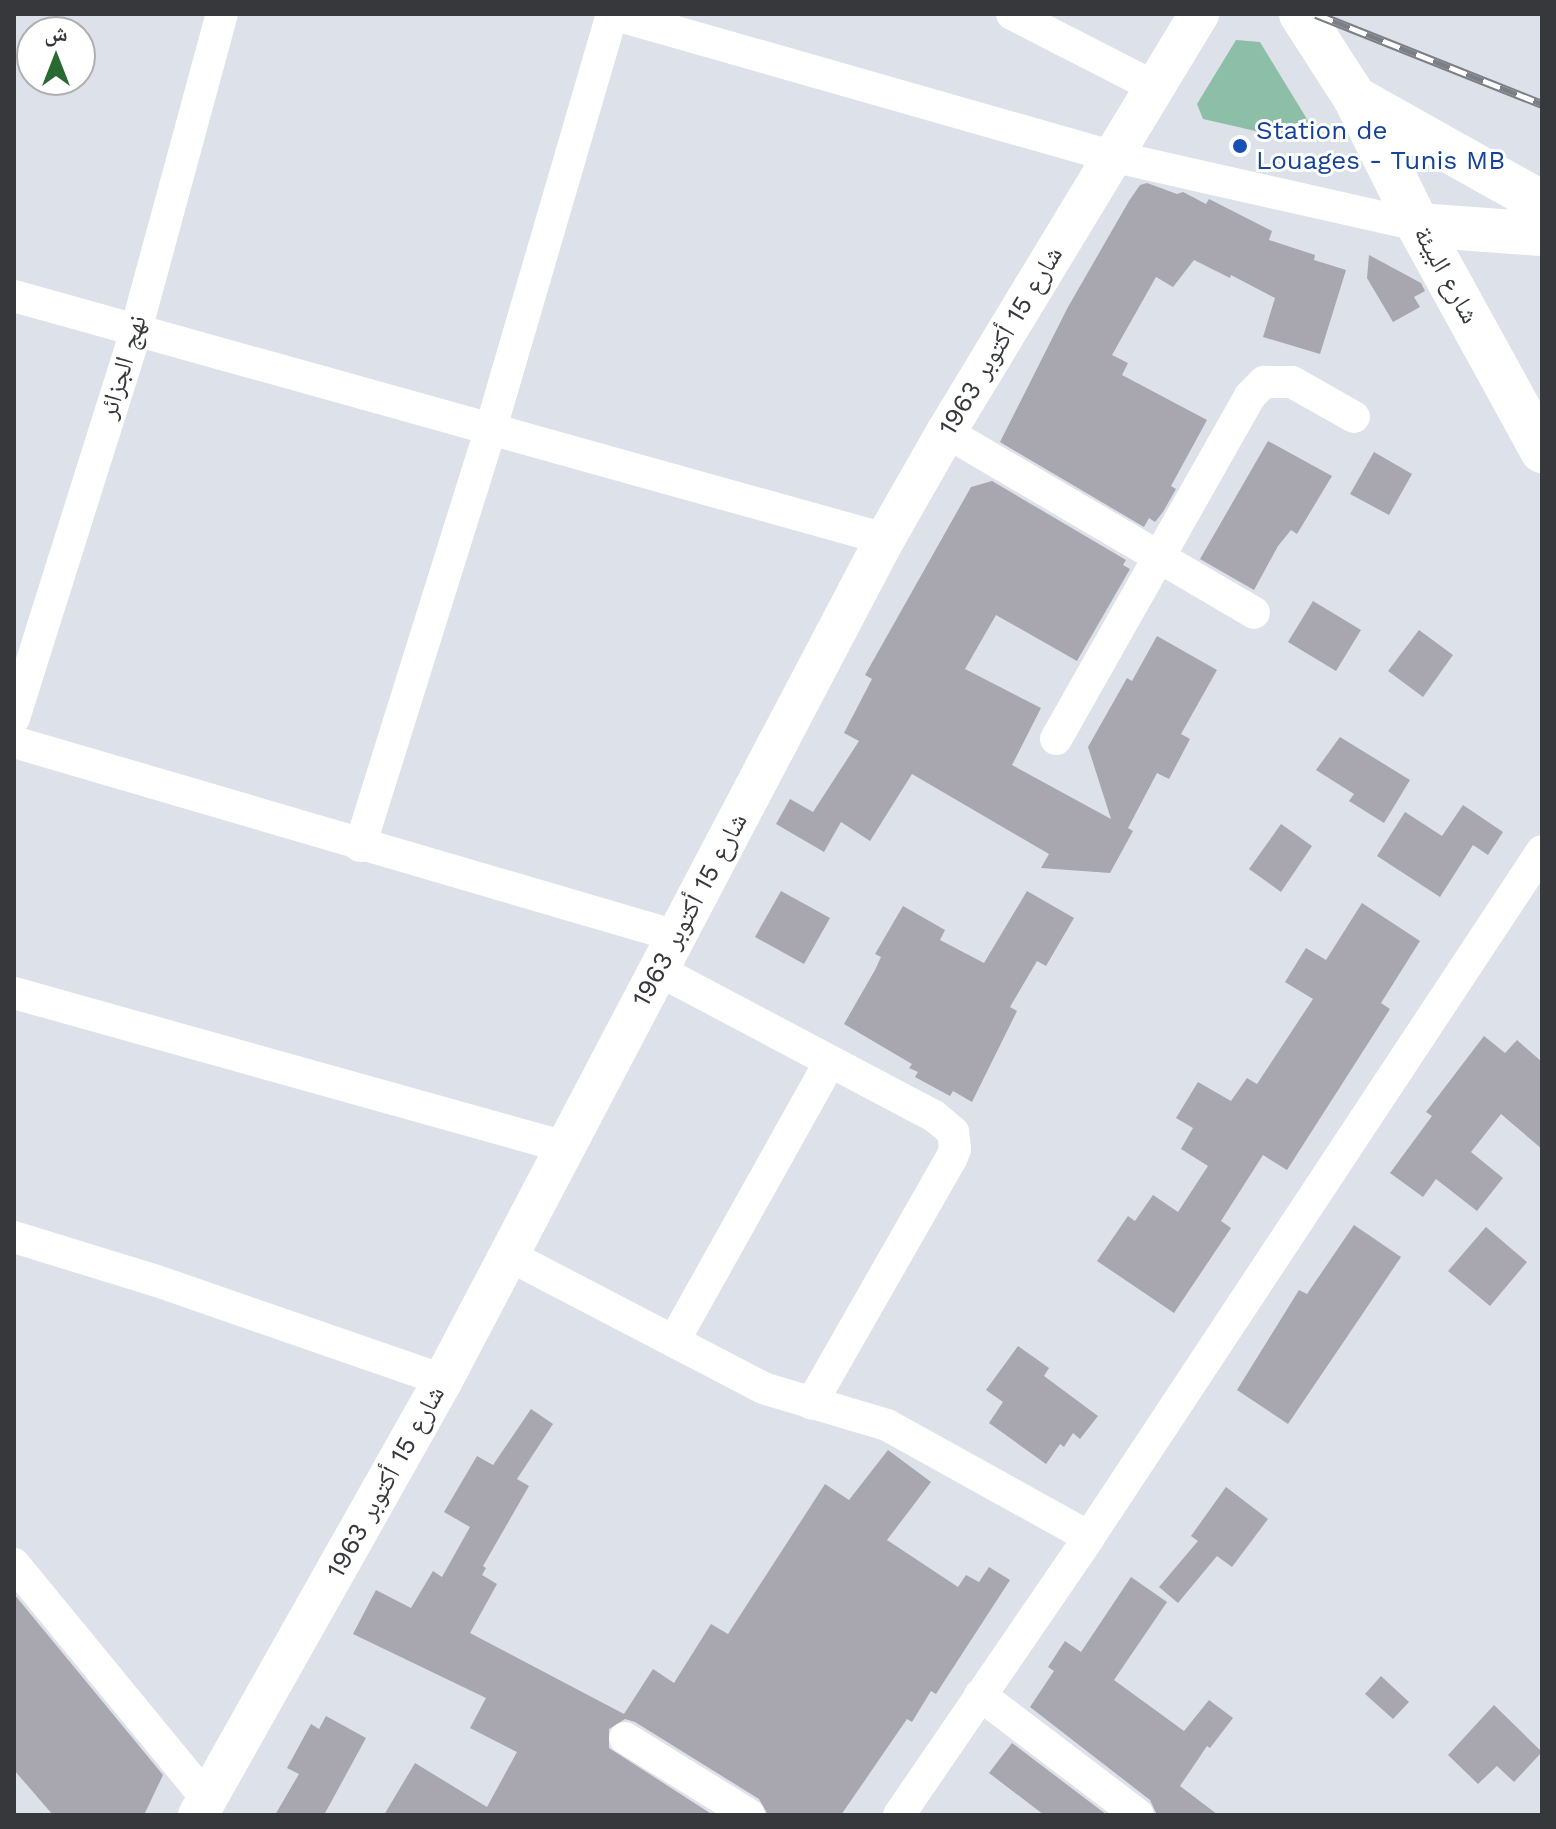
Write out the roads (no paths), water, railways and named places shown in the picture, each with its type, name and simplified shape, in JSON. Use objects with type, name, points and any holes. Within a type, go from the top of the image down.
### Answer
[{"type":"main road","name":"شارع البيئة","points":[[1301,14],[1355,98],[1418,225],[1542,451]]},
{"type":"main road","name":"شارع البيئة","points":[[1355,98],[1542,203]]},
{"type":"main road","points":[[1418,225],[1542,234]]},
{"type":"street","name":"نهج الجزائر","points":[[14,718],[136,330],[222,14]]},
{"type":"street","points":[[360,846],[491,428],[613,14],[1111,156],[1418,225]]},
{"type":"street","points":[[1012,14],[1153,86]]},
{"type":"street","name":"شارع 15 أكتوبر 1963","points":[[202,1807],[443,1380],[885,539],[1111,156],[1199,14]]},
{"type":"street","points":[[14,296],[885,539]]},
{"type":"street","points":[[1056,739],[1250,396],[1264,382],[1292,382],[1354,417]]},
{"type":"street","points":[[946,432],[1254,613]]},
{"type":"street","points":[[14,742],[360,846],[667,953],[830,1062],[934,1116],[953,1132],[955,1149],[811,1404]]},
{"type":"street","points":[[899,1815],[1089,1537],[1542,851]]},
{"type":"street","points":[[14,993],[565,1147]]},
{"type":"street","points":[[675,1339],[830,1062]]},
{"type":"street","points":[[14,1237],[154,1280],[443,1380]]},
{"type":"street","points":[[508,1255],[675,1339],[763,1388],[887,1425],[1089,1537]]},
{"type":"street","points":[[14,1564],[202,1807]]},
{"type":"street","points":[[980,1695],[1138,1815]]},
{"type":"street","points":[[625,1738],[749,1815]]},
{"type":"railway","points":[[1316,14],[1542,104]]},
{"type":"place","name":"Station de Louages - Tunis MB","points":[[1240,146]]}]
